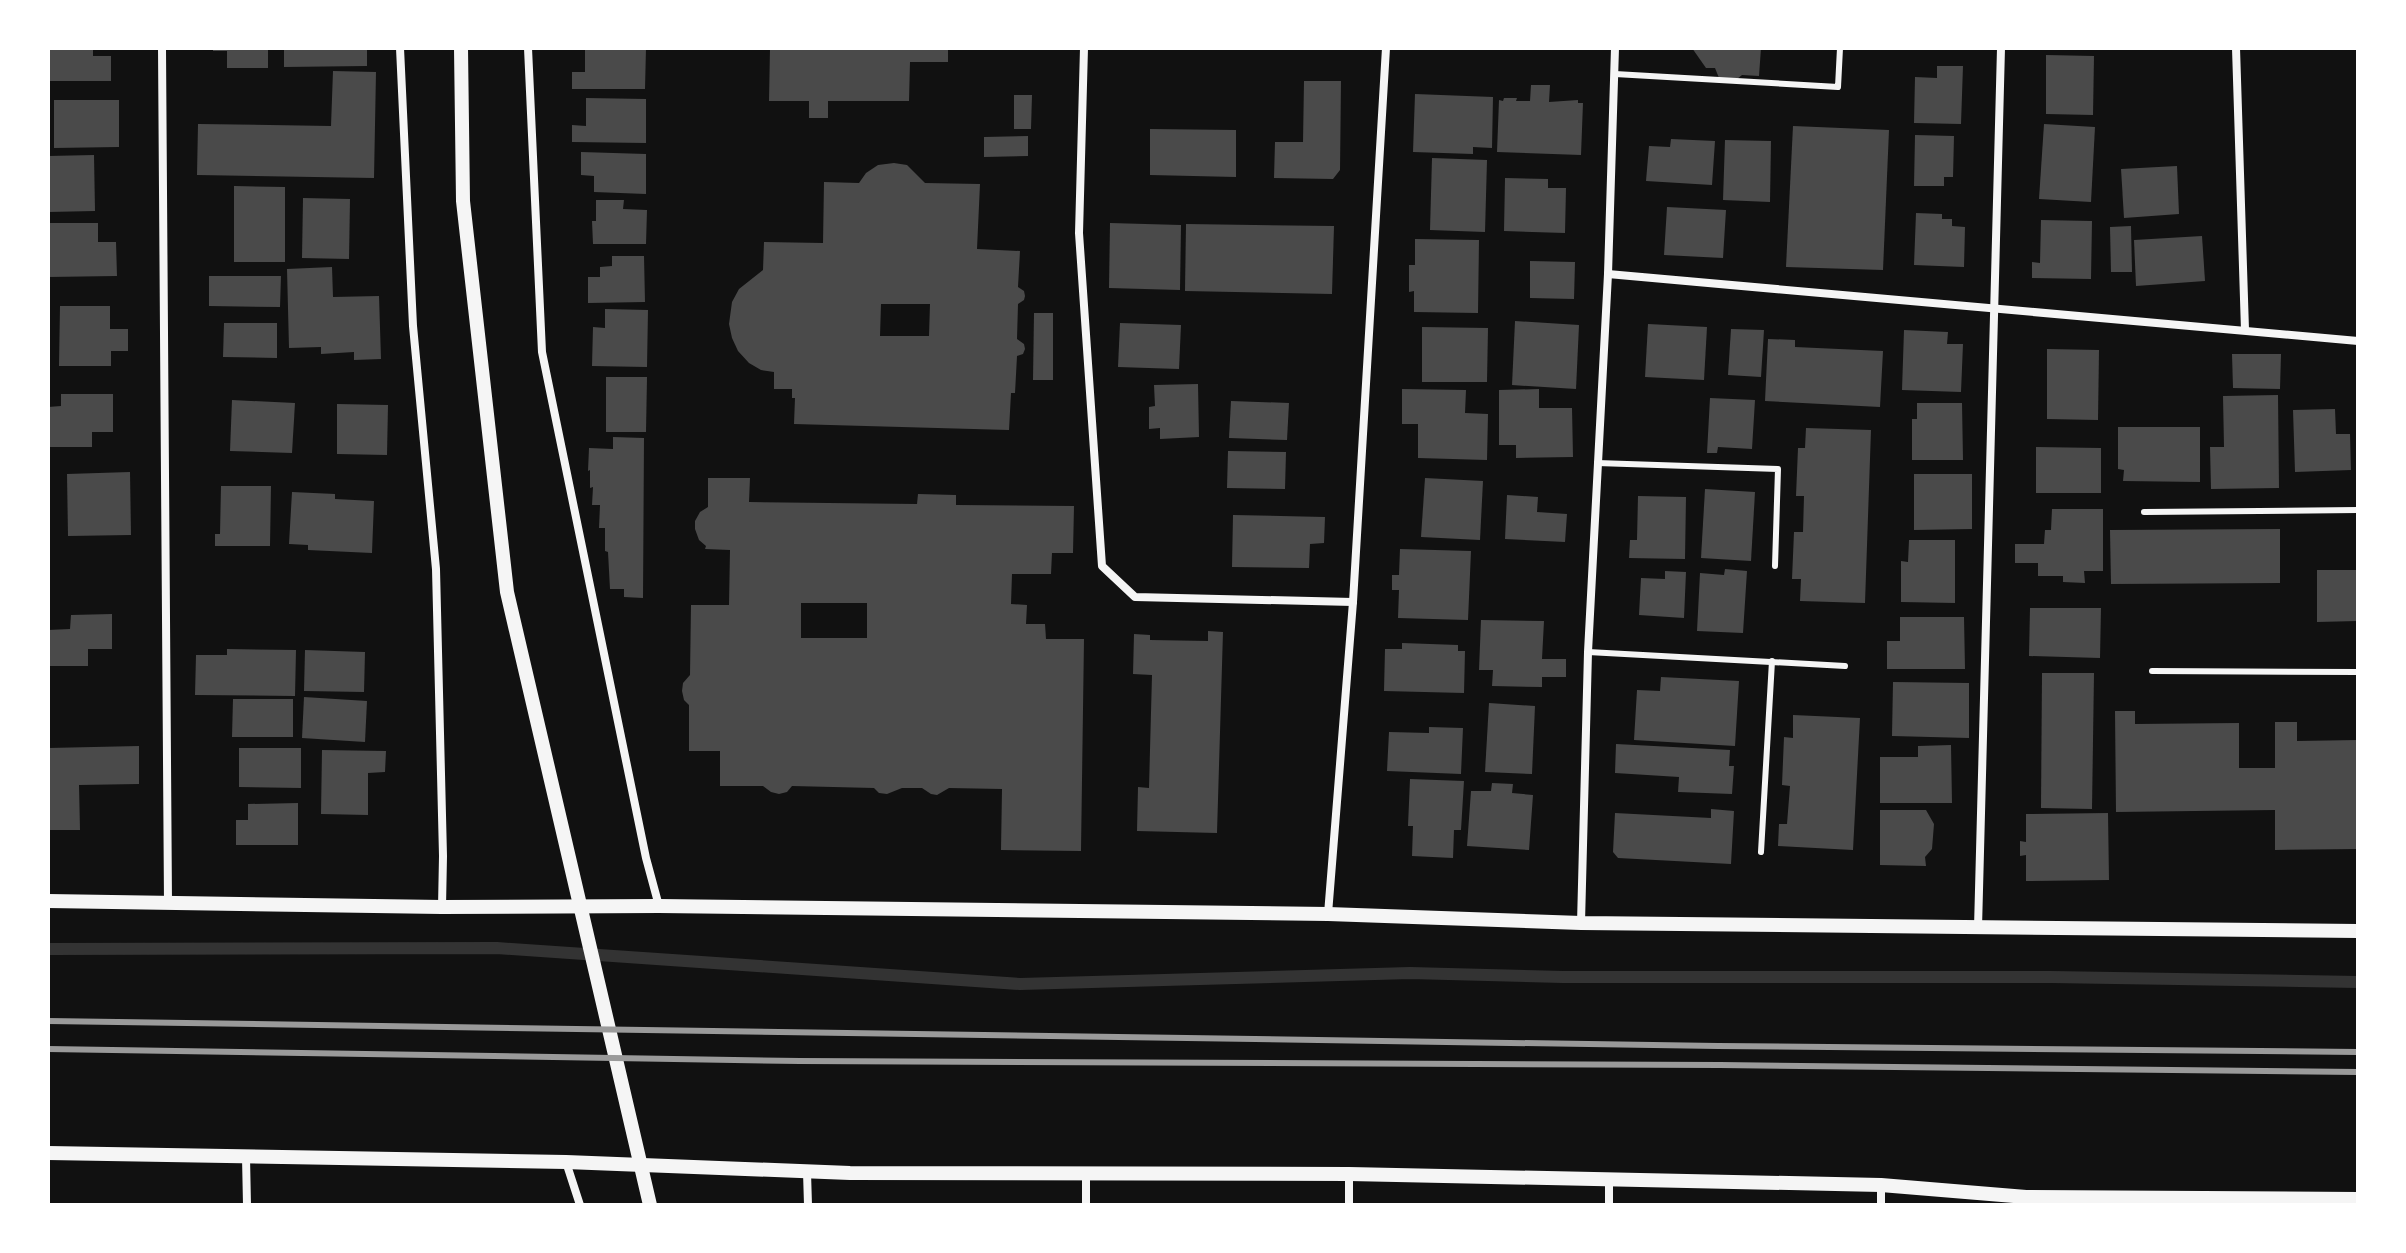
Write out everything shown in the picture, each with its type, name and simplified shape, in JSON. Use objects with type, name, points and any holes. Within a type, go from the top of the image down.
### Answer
[{"type":"street","points":[[162,48],[168,903]]},
{"type":"street","points":[[400,48],[413,326],[436,569],[442,907]]},
{"type":"street","points":[[461,48],[463,201],[507,592],[650,1205]]},
{"type":"street","points":[[528,48],[542,352],[646,858],[659,906]]},
{"type":"street","points":[[1084,48],[1079,233],[1102,566],[1135,597],[1353,602]]},
{"type":"street","points":[[1328,914],[1353,602],[1386,48]]},
{"type":"street","points":[[1581,923],[1588,652],[1608,274],[1615,48]]},
{"type":"street","points":[[1978,928],[2001,48]]},
{"type":"street","points":[[2236,48],[2245,330]]},
{"type":"street","points":[[1608,274],[2358,341]]},
{"type":"street","points":[[48,901],[1328,914],[1581,923],[2358,931]]},
{"type":"street","points":[[48,1153],[566,1162],[807,1172],[1349,1174],[1881,1185],[2026,1201],[2358,1199]]},
{"type":"street","points":[[246,1157],[247,1205]]},
{"type":"street","points":[[566,1162],[580,1205]]},
{"type":"street","points":[[807,1172],[808,1205]]},
{"type":"street","points":[[1086,1173],[1086,1205]]},
{"type":"street","points":[[1349,1174],[1349,1205]]},
{"type":"street","points":[[1609,1180],[1609,1205]]},
{"type":"street","points":[[1881,1185],[1881,1205]]},
{"type":"lane","points":[[1615,74],[1838,87],[1840,48]]},
{"type":"lane","points":[[1597,463],[1778,469],[1775,566]]},
{"type":"lane","points":[[2144,512],[2358,510]]},
{"type":"lane","points":[[1588,652],[1845,666]]},
{"type":"lane","points":[[1761,852],[1772,661]]},
{"type":"lane","points":[[2152,671],[2358,672]]},
{"type":"building","points":[[48,48],[93,48],[93,56],[111,56],[111,81],[48,81]]},
{"type":"building","points":[[213,48],[268,48],[268,68],[227,68],[227,51],[213,51]]},
{"type":"building","points":[[284,48],[367,48],[367,66],[284,67]]},
{"type":"building","points":[[585,48],[646,48],[645,89],[572,89],[572,72],[585,72]]},
{"type":"building","points":[[770,48],[948,48],[948,62],[910,62],[909,101],[828,101],[828,118],[809,118],[809,101],[769,101]]},
{"type":"building","points":[[1692,48],[1761,48],[1759,76],[1719,78],[1715,68],[1706,68]]},
{"type":"building","points":[[2046,55],[2094,56],[2093,115],[2046,114]]},
{"type":"building","points":[[1937,66],[1963,66],[1961,124],[1914,123],[1915,77],[1937,78]]},
{"type":"building","points":[[333,71],[376,72],[374,178],[197,175],[198,124],[331,126]]},
{"type":"building","points":[[1304,81],[1341,81],[1340,170],[1333,179],[1274,178],[1275,142],[1303,142]]},
{"type":"building","points":[[1531,85],[1550,85],[1549,102],[1578,100],[1578,103],[1583,103],[1581,155],[1497,152],[1499,100],[1517,98],[1516,101],[1530,101]]},
{"type":"building","points":[[1415,94],[1493,97],[1492,148],[1473,147],[1473,154],[1413,152]]},
{"type":"building","points":[[1014,95],[1032,95],[1031,129],[1014,129]]},
{"type":"building","points":[[586,98],[646,99],[646,143],[572,142],[572,125],[586,126]]},
{"type":"building","points":[[54,100],[119,100],[119,147],[54,148]]},
{"type":"building","points":[[2044,124],[2095,127],[2091,202],[2039,199]]},
{"type":"building","points":[[1793,126],[1889,130],[1883,270],[1786,267]]},
{"type":"building","points":[[1150,129],[1236,130],[1236,177],[1150,175]]},
{"type":"building","points":[[1915,135],[1954,136],[1953,177],[1944,177],[1944,186],[1914,186]]},
{"type":"building","points":[[1028,136],[1028,156],[984,157],[984,137]]},
{"type":"building","points":[[1671,139],[1715,141],[1712,185],[1646,181],[1649,146],[1670,147]]},
{"type":"building","points":[[1725,140],[1771,141],[1770,202],[1723,200]]},
{"type":"building","points":[[581,152],[646,154],[646,194],[594,192],[594,176],[581,175]]},
{"type":"building","points":[[94,155],[95,211],[48,212],[48,156]]},
{"type":"building","points":[[1432,158],[1487,160],[1485,232],[1430,230]]},
{"type":"building","points":[[878,165],[907,165],[925,183],[980,184],[977,249],[1020,251],[1018,287],[1025,296],[1018,304],[1017,339],[1025,349],[1023,354],[1017,356],[1009,430],[794,424],[795,398],[792,398],[792,389],[774,389],[774,372],[761,370],[749,363],[738,351],[729,324],[732,302],[739,289],[763,270],[764,242],[823,243],[824,182],[859,183],[866,173]],"holes":[[[881,304],[930,304],[929,336],[880,336]]]},
{"type":"building","points":[[2177,166],[2179,214],[2124,218],[2121,169]]},
{"type":"building","points":[[1505,178],[1548,179],[1548,188],[1566,188],[1565,233],[1504,231]]},
{"type":"building","points":[[234,186],[285,187],[285,262],[234,262]]},
{"type":"building","points":[[303,198],[350,199],[349,259],[302,258]]},
{"type":"building","points":[[596,200],[624,200],[623,209],[647,210],[646,244],[593,244],[592,221],[596,221]]},
{"type":"building","points":[[1667,207],[1726,210],[1723,258],[1664,255]]},
{"type":"building","points":[[1916,213],[1942,214],[1942,219],[1952,219],[1952,226],[1965,227],[1964,267],[1914,265]]},
{"type":"building","points":[[2041,220],[2092,221],[2091,279],[2032,278],[2032,262],[2040,263]]},
{"type":"building","points":[[48,223],[98,223],[98,242],[116,242],[117,276],[48,277]]},
{"type":"building","points":[[1110,223],[1181,225],[1180,290],[1109,288]]},
{"type":"building","points":[[1186,224],[1334,226],[1332,294],[1185,291]]},
{"type":"building","points":[[2131,226],[2132,272],[2111,272],[2110,227]]},
{"type":"building","points":[[2202,236],[2205,281],[2136,286],[2134,240]]},
{"type":"building","points":[[1415,239],[1479,240],[1478,313],[1414,312],[1414,291],[1409,292],[1409,265],[1415,265]]},
{"type":"building","points":[[612,256],[644,256],[645,302],[588,303],[588,277],[600,277],[600,267],[612,266]]},
{"type":"building","points":[[1530,261],[1575,262],[1574,299],[1530,298]]},
{"type":"building","points":[[332,267],[333,297],[379,296],[381,359],[354,360],[354,352],[321,354],[321,347],[289,348],[287,269]]},
{"type":"building","points":[[209,276],[281,276],[280,307],[209,306]]},
{"type":"building","points":[[60,306],[110,306],[110,329],[128,329],[128,351],[111,351],[111,366],[59,366]]},
{"type":"building","points":[[605,309],[648,310],[647,367],[592,366],[593,327],[605,328]]},
{"type":"building","points":[[1034,313],[1053,313],[1053,380],[1033,380]]},
{"type":"building","points":[[1515,321],[1579,325],[1576,389],[1512,385]]},
{"type":"building","points":[[224,323],[277,323],[277,358],[223,357]]},
{"type":"building","points":[[1120,323],[1181,325],[1179,369],[1118,367]]},
{"type":"building","points":[[1648,324],[1707,327],[1704,380],[1645,377]]},
{"type":"building","points":[[1422,327],[1488,328],[1487,382],[1422,382]]},
{"type":"building","points":[[1731,329],[1764,330],[1761,377],[1728,375]]},
{"type":"building","points":[[1904,330],[1948,332],[1947,344],[1963,344],[1961,392],[1902,390]]},
{"type":"building","points":[[1768,339],[1795,340],[1795,347],[1883,351],[1880,407],[1765,401]]},
{"type":"building","points":[[2047,349],[2099,350],[2098,420],[2047,419]]},
{"type":"building","points":[[2232,354],[2281,354],[2280,389],[2233,388]]},
{"type":"building","points":[[606,377],[647,377],[646,432],[606,432]]},
{"type":"building","points":[[1198,384],[1199,437],[1160,439],[1160,428],[1149,429],[1149,407],[1155,406],[1154,385]]},
{"type":"building","points":[[1402,389],[1466,390],[1465,413],[1488,414],[1487,460],[1418,458],[1418,424],[1402,424]]},
{"type":"building","points":[[1539,389],[1539,408],[1572,408],[1573,457],[1516,458],[1516,445],[1499,445],[1499,390]]},
{"type":"building","points":[[61,394],[113,394],[113,432],[92,432],[92,447],[48,447],[48,407],[61,406]]},
{"type":"building","points":[[2278,395],[2279,488],[2211,489],[2210,447],[2224,447],[2223,396]]},
{"type":"building","points":[[1710,398],[1755,400],[1752,449],[1718,447],[1717,453],[1707,453]]},
{"type":"building","points":[[232,400],[295,403],[292,453],[230,451]]},
{"type":"building","points":[[1231,401],[1289,403],[1287,440],[1229,438]]},
{"type":"building","points":[[1917,403],[1962,403],[1963,460],[1912,460],[1912,419],[1917,419]]},
{"type":"building","points":[[337,404],[388,405],[387,455],[337,454]]},
{"type":"building","points":[[2335,409],[2336,434],[2350,434],[2351,470],[2295,472],[2293,410]]},
{"type":"building","points":[[2118,427],[2200,427],[2200,482],[2123,481],[2124,470],[2118,469]]},
{"type":"building","points":[[1806,428],[1871,430],[1865,603],[1800,601],[1801,579],[1792,579],[1794,532],[1803,532],[1804,496],[1796,496],[1798,448],[1805,448]]},
{"type":"building","points":[[613,437],[644,438],[643,598],[624,597],[624,589],[610,589],[605,528],[599,528],[600,505],[592,505],[589,448],[613,449]]},
{"type":"building","points":[[2036,447],[2101,448],[2101,493],[2036,493]]},
{"type":"building","points":[[1228,451],[1286,452],[1285,489],[1227,488]]},
{"type":"building","points":[[130,472],[131,535],[68,536],[67,474]]},
{"type":"building","points":[[1914,474],[1972,474],[1972,529],[1914,530]]},
{"type":"building","points":[[708,478],[750,478],[749,502],[917,504],[918,494],[956,495],[956,505],[1074,506],[1073,553],[1052,553],[1051,574],[1012,574],[1011,604],[1027,605],[1026,624],[1045,624],[1046,639],[1084,639],[1081,851],[1001,850],[1002,789],[949,788],[937,795],[922,788],[902,788],[887,794],[879,793],[874,788],[792,786],[787,792],[779,794],[763,786],[720,786],[720,751],[689,751],[689,705],[682,691],[683,683],[690,675],[691,605],[729,605],[730,550],[705,549],[695,529],[700,512],[708,507]],"holes":[[[801,603],[867,603],[867,638],[801,638]]]},
{"type":"building","points":[[1425,478],[1483,481],[1480,540],[1421,537]]},
{"type":"building","points":[[221,486],[271,486],[270,546],[215,546],[215,534],[220,534]]},
{"type":"building","points":[[1705,489],[1755,492],[1751,561],[1701,558]]},
{"type":"building","points":[[292,492],[335,494],[335,499],[374,501],[372,553],[308,550],[308,545],[289,544]]},
{"type":"building","points":[[1507,495],[1538,497],[1537,512],[1567,514],[1565,542],[1505,539]]},
{"type":"building","points":[[1638,496],[1686,497],[1685,559],[1629,558],[1630,540],[1637,540]]},
{"type":"building","points":[[2052,509],[2103,509],[2103,571],[2084,571],[2085,583],[2063,582],[2063,576],[2038,576],[2038,563],[2015,563],[2015,544],[2044,544],[2045,530],[2051,530]]},
{"type":"building","points":[[1233,515],[1325,517],[1324,543],[1310,544],[1309,568],[1232,567]]},
{"type":"building","points":[[2280,529],[2280,583],[2111,584],[2110,530]]},
{"type":"building","points":[[1909,540],[1955,540],[1955,603],[1901,602],[1901,561],[1908,562]]},
{"type":"building","points":[[1400,549],[1471,551],[1468,620],[1398,618],[1399,590],[1392,590],[1392,575],[1399,575]]},
{"type":"building","points":[[1725,569],[1747,571],[1743,633],[1697,631],[1700,573],[1724,575]]},
{"type":"building","points":[[2317,570],[2358,570],[2358,621],[2317,622]]},
{"type":"building","points":[[1665,571],[1686,572],[1684,618],[1639,615],[1641,578],[1665,579]]},
{"type":"building","points":[[2030,608],[2101,608],[2100,658],[2029,656]]},
{"type":"building","points":[[112,614],[112,649],[88,649],[88,666],[48,666],[48,630],[70,629],[71,615]]},
{"type":"building","points":[[1900,617],[1964,617],[1965,669],[1887,669],[1887,641],[1900,641]]},
{"type":"building","points":[[1481,620],[1544,621],[1542,659],[1566,659],[1566,677],[1542,677],[1542,687],[1492,686],[1493,670],[1479,670]]},
{"type":"building","points":[[1208,631],[1223,632],[1217,833],[1137,831],[1138,787],[1149,788],[1152,675],[1133,674],[1134,634],[1150,635],[1150,640],[1208,641]]},
{"type":"building","points":[[1402,643],[1458,645],[1458,651],[1465,651],[1464,693],[1384,691],[1385,649],[1402,649]]},
{"type":"building","points":[[227,649],[296,650],[295,696],[195,695],[196,655],[227,655]]},
{"type":"building","points":[[305,650],[365,652],[364,692],[304,691]]},
{"type":"building","points":[[2042,673],[2094,673],[2092,809],[2041,808]]},
{"type":"building","points":[[1661,677],[1739,681],[1735,746],[1634,740],[1637,690],[1660,691]]},
{"type":"building","points":[[1893,682],[1969,683],[1969,738],[1892,736]]},
{"type":"building","points":[[304,697],[367,701],[365,742],[302,738]]},
{"type":"building","points":[[233,699],[293,699],[293,737],[232,737]]},
{"type":"building","points":[[1489,703],[1535,706],[1532,774],[1485,772]]},
{"type":"building","points":[[2115,711],[2135,711],[2135,724],[2239,723],[2239,768],[2275,768],[2275,722],[2297,722],[2297,741],[2358,740],[2358,849],[2275,850],[2275,810],[2116,812]]},
{"type":"building","points":[[1793,715],[1860,718],[1853,850],[1778,846],[1779,824],[1787,824],[1790,786],[1782,785],[1784,737],[1793,738]]},
{"type":"building","points":[[1429,727],[1463,728],[1461,774],[1387,771],[1389,732],[1429,733]]},
{"type":"building","points":[[1616,744],[1730,750],[1729,766],[1734,766],[1732,794],[1678,792],[1679,777],[1615,773]]},
{"type":"building","points":[[1951,745],[1952,803],[1880,803],[1880,757],[1918,757],[1918,746]]},
{"type":"building","points":[[139,746],[139,784],[79,785],[80,830],[48,830],[48,748]]},
{"type":"building","points":[[239,748],[301,748],[301,788],[239,787]]},
{"type":"building","points":[[322,750],[386,751],[385,772],[368,773],[368,815],[321,814]]},
{"type":"building","points":[[1410,779],[1464,781],[1461,830],[1454,830],[1453,858],[1412,856],[1413,826],[1408,826]]},
{"type":"building","points":[[1492,783],[1513,784],[1512,793],[1533,795],[1529,850],[1467,846],[1471,791],[1491,791]]},
{"type":"building","points":[[298,803],[298,845],[236,845],[236,820],[248,820],[248,804]]},
{"type":"building","points":[[1711,809],[1734,811],[1731,864],[1618,858],[1613,852],[1615,813],[1711,818]]},
{"type":"building","points":[[1880,810],[1926,810],[1934,824],[1932,849],[1925,857],[1926,866],[1880,865]]},
{"type":"building","points":[[2108,813],[2109,880],[2026,881],[2026,855],[2020,856],[2020,841],[2026,842],[2026,814]]},
{"type":"waterway","points":[[48,949],[497,948],[1020,984],[1410,973],[1563,977],[2051,977],[2358,982]]},
{"type":"railway","points":[[48,1021],[1718,1046],[2358,1052]]},
{"type":"railway","points":[[48,1049],[800,1061],[1720,1065],[2358,1072]]}]
